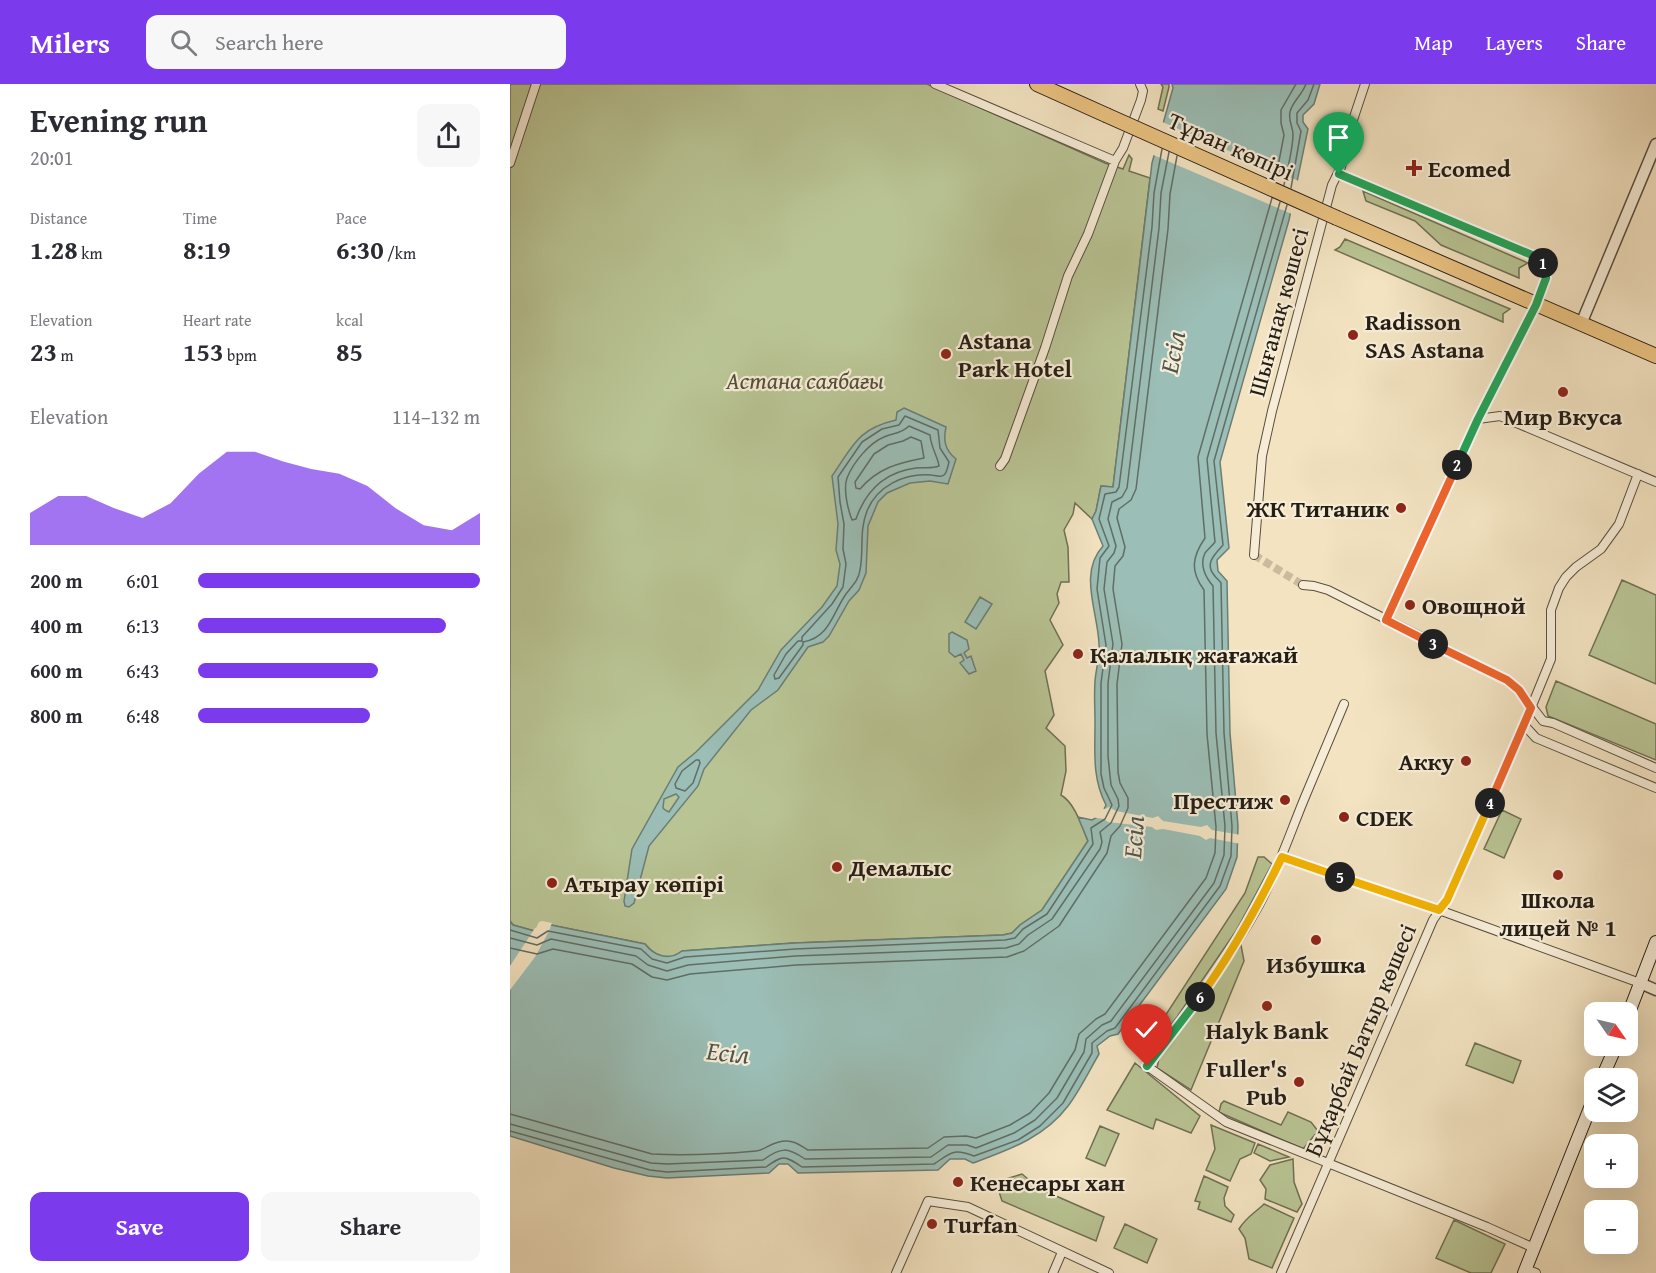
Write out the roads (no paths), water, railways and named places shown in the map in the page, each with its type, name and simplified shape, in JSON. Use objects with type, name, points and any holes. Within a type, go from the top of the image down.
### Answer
[{"type":"main road","name":"Тұран көпірі","points":[[1037,84],[1337,218],[1656,356]]},
{"type":"main road","points":[[1633,1002],[1656,942]]},
{"type":"main road","points":[[1529,1272],[1534,1248],[1584,1122]]},
{"type":"street","points":[[510,163],[536,84]]},
{"type":"street","points":[[935,84],[1115,161]]},
{"type":"street","points":[[1000,466],[1005,459],[1045,348],[1068,276],[1088,234],[1141,100],[1143,91],[1140,84]]},
{"type":"street","name":"Шығанақ көшесі","points":[[1254,555],[1262,456],[1272,411],[1332,185],[1339,174],[1365,84]]},
{"type":"street","points":[[1581,324],[1656,144]]},
{"type":"street","points":[[1339,174],[1539,258],[1546,270],[1546,278],[1536,305],[1478,419],[1386,620]]},
{"type":"street","points":[[1478,419],[1500,416],[1656,482]]},
{"type":"street","name":"Бұқарбай Батыр көшесі","points":[[1281,1273],[1433,920],[1447,900],[1551,659],[1551,610],[1559,588],[1576,567],[1600,549],[1619,524],[1638,474]]},
{"type":"street","points":[[1303,585],[1328,590],[1507,680],[1519,690],[1543,721],[1553,723],[1656,768]]},
{"type":"street","points":[[1344,704],[1282,857],[1259,905],[1201,996],[1147,1066],[1226,1122],[1534,1248]]},
{"type":"street","points":[[1524,725],[1536,738],[1656,788]]},
{"type":"street","points":[[1282,857],[1439,910],[1656,990]]},
{"type":"street","points":[[896,1273],[928,1201],[968,1206],[1109,1273]]},
{"type":"street","points":[[1053,1273],[1062,1252]]},
{"type":"water","name":"Есіл","points":[[1172,84],[1320,84],[1314,104],[1303,115],[1303,122],[1308,129],[1289,220],[1220,462],[1229,548],[1217,560],[1218,571],[1227,581],[1230,733],[1238,826],[1237,857],[1226,889],[1118,1034],[1110,1036],[1097,1046],[1099,1054],[1076,1094],[1058,1117],[1048,1127],[1025,1142],[973,1163],[965,1159],[950,1159],[938,1170],[798,1173],[788,1164],[779,1164],[769,1173],[667,1178],[614,1168],[510,1136],[510,921],[513,925],[538,932],[551,925],[645,944],[653,952],[662,956],[672,956],[682,951],[795,943],[1003,935],[1012,933],[1042,910],[1088,841],[1078,817],[1092,820],[1101,815],[1106,805],[1098,785],[1095,765],[1095,686],[1099,649],[1090,580],[1096,557],[1103,546],[1092,519],[1101,486],[1113,487],[1152,163],[1173,88]]},
{"type":"water","points":[[904,408],[946,427],[946,445],[956,459],[948,484],[930,481],[910,483],[887,493],[878,502],[868,526],[866,573],[859,590],[849,601],[829,636],[823,642],[808,647],[778,690],[751,710],[704,769],[698,786],[649,846],[634,903],[629,907],[625,906],[632,849],[678,767],[758,690],[781,650],[822,607],[837,586],[840,564],[836,550],[838,524],[832,476],[857,440],[872,428],[896,420],[897,412]],"holes":[[[676,794],[679,797],[669,812],[663,808],[664,799]]]},
{"type":"water","points":[[980,597],[992,604],[976,629],[965,622]]},
{"type":"water","points":[[952,632],[967,640],[969,649],[964,653],[967,658],[971,656],[976,671],[969,674],[960,663],[964,660],[961,654],[955,657],[949,652],[949,634]]},
{"type":"tunnel","points":[[1254,555],[1303,585]]},
{"type":"place","name":"Ecomed","points":[[1414,168]]},
{"type":"place","name":"Radisson SAS Astana","points":[[1353,335]]},
{"type":"place","name":"Astana Park Hotel","points":[[946,354]]},
{"type":"place","name":"Мир Вкуса","points":[[1563,392]]},
{"type":"place","name":"ЖК Титаник","points":[[1401,508]]},
{"type":"place","name":"Овощной","points":[[1410,605]]},
{"type":"place","name":"Қалалық жағажай","points":[[1078,654]]},
{"type":"place","name":"Акку","points":[[1466,761]]},
{"type":"place","name":"Престиж","points":[[1285,800]]},
{"type":"place","name":"CDEK","points":[[1344,817]]},
{"type":"place","name":"Демалыс","points":[[837,867]]},
{"type":"place","name":"Школа лицей № 1","points":[[1558,875]]},
{"type":"place","name":"Атырау көпірі","points":[[552,883]]},
{"type":"place","name":"Избушка","points":[[1316,940]]},
{"type":"place","name":"Halyk Bank","points":[[1267,1006]]},
{"type":"place","name":"Fuller's Pub","points":[[1299,1082]]},
{"type":"place","name":"Кенесары хан","points":[[958,1182]]},
{"type":"place","name":"Turfan","points":[[932,1224]]},
{"type":"park label","name":"Астана саябағы","points":[[805,380]]}]
